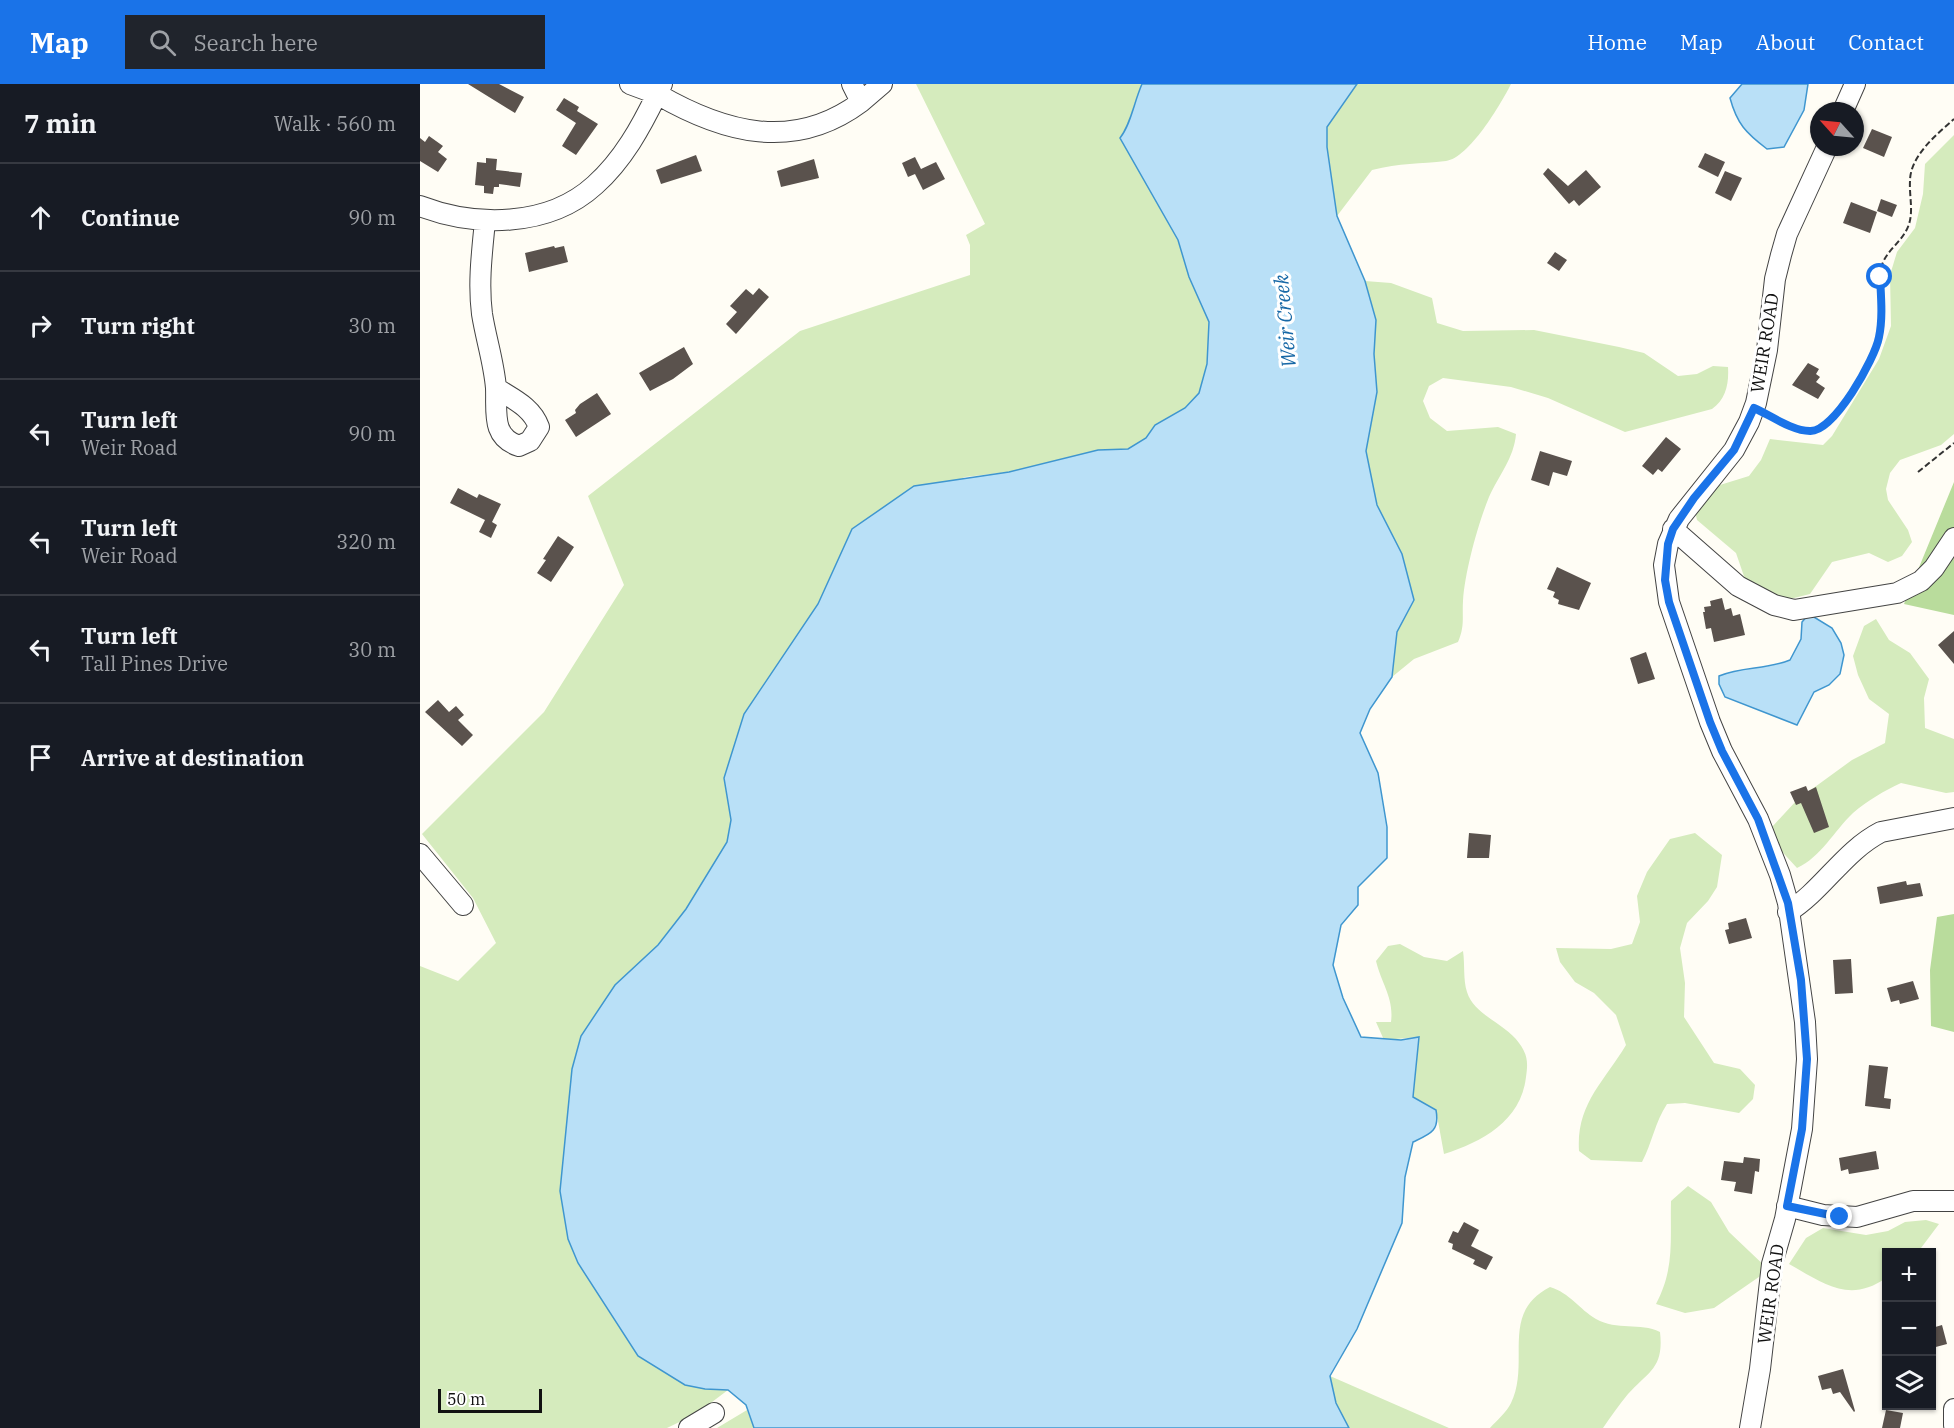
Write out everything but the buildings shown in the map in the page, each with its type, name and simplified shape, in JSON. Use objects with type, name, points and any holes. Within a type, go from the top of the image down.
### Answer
[{"type":"street","points":[[630,84],[660,89],[708,120],[755,132],[809,129],[841,117],[882,84]]},
{"type":"street","points":[[852,84],[861,102]]},
{"type":"street","points":[[1847,102],[1855,84]]},
{"type":"street","points":[[420,206],[441,214],[485,221],[540,214],[565,205],[594,187],[635,138],[660,89]]},
{"type":"street","name":"WEIR ROAD","points":[[1750,1428],[1761,1369],[1772,1264],[1787,1206],[1802,1129],[1807,1059],[1801,980],[1780,875],[1758,819],[1722,751],[1710,722],[1669,602],[1665,566],[1673,529],[1694,498],[1734,450],[1754,408],[1767,350],[1780,255],[1786,234],[1823,156]]},
{"type":"street","points":[[485,221],[481,262],[482,311],[496,388]]},
{"type":"street","points":[[1673,529],[1738,586],[1774,605],[1794,610],[1897,593],[1922,581],[1934,568],[1954,538]]},
{"type":"street","points":[[1788,912],[1800,904],[1859,845],[1871,837],[1881,832],[1954,818]]},
{"type":"street","points":[[420,855],[463,904]]},
{"type":"street","points":[[1787,1206],[1823,1215],[1857,1217],[1912,1201],[1954,1201]]},
{"type":"street","points":[[1954,1409],[1954,1425]]},
{"type":"street","points":[[689,1428],[714,1413]]},
{"type":"path","points":[[1754,408],[1810,431],[1820,429],[1832,420],[1844,403],[1878,340],[1882,267],[1892,248],[1907,230],[1911,210],[1912,171],[1933,138],[1954,119]]},
{"type":"path","points":[[1918,472],[1954,443]]},
{"type":"green space","points":[[916,84],[1142,84],[1127,126],[1120,138],[1178,240],[1189,277],[1209,322],[1207,364],[1199,393],[1185,408],[1155,425],[1146,438],[1128,449],[1098,450],[1009,472],[965,477],[876,514],[852,529],[818,604],[744,715],[724,778],[731,820],[727,842],[686,909],[658,945],[615,985],[572,1069],[568,1118],[578,1263],[602,1296],[705,1389],[728,1390],[696,1414],[667,1428],[420,1428],[420,966],[458,981],[496,943],[473,898],[422,834],[544,712],[624,585],[588,496],[800,331],[970,275],[970,245],[966,235],[985,224]]},
{"type":"green space","points":[[1357,84],[1511,84],[1474,141],[1455,158],[1372,170],[1337,216],[1327,147],[1327,127]]},
{"type":"green space","points":[[1954,135],[1954,434],[1941,445],[1900,460],[1890,473],[1886,489],[1888,500],[1908,530],[1912,542],[1902,556],[1888,562],[1869,553],[1832,562],[1810,594],[1790,599],[1758,592],[1747,585],[1736,553],[1697,520],[1693,502],[1707,489],[1749,476],[1761,460],[1770,439],[1823,445],[1832,436],[1879,359],[1891,326],[1890,275],[1897,252],[1915,228],[1923,194],[1925,164]]},
{"type":"green space","points":[[1365,281],[1391,283],[1432,298],[1437,323],[1463,331],[1534,330],[1619,347],[1644,353],[1678,376],[1697,374],[1713,366],[1728,367],[1726,391],[1721,401],[1712,409],[1625,432],[1548,398],[1511,387],[1443,378],[1429,386],[1423,401],[1430,418],[1447,431],[1498,427],[1516,434],[1515,443],[1506,466],[1489,497],[1476,534],[1466,576],[1462,626],[1458,642],[1414,659],[1392,677],[1397,632],[1414,600],[1402,554],[1377,505],[1366,451],[1377,392],[1374,354],[1376,320]]},
{"type":"green space","points":[[1954,482],[1954,615],[1904,604]]},
{"type":"green space","points":[[1876,619],[1889,640],[1910,653],[1929,679],[1924,698],[1925,728],[1954,739],[1954,792],[1946,793],[1901,783],[1870,800],[1853,813],[1820,851],[1797,868],[1775,844],[1772,827],[1797,800],[1852,760],[1885,743],[1889,714],[1869,699],[1858,675],[1853,656],[1864,626]]},
{"type":"green space","points":[[1695,833],[1722,855],[1717,887],[1708,901],[1687,923],[1680,948],[1685,983],[1684,1017],[1714,1063],[1740,1069],[1755,1085],[1753,1099],[1739,1113],[1685,1103],[1667,1104],[1659,1118],[1642,1162],[1591,1160],[1579,1151],[1582,1120],[1593,1094],[1626,1045],[1616,1015],[1594,993],[1575,982],[1560,962],[1556,948],[1611,949],[1632,944],[1640,922],[1637,896],[1647,872],[1670,839]]},
{"type":"green space","points":[[1954,914],[1954,1032],[1931,1026],[1930,970],[1937,917]]},
{"type":"green space","points":[[1400,944],[1424,957],[1447,961],[1463,951],[1465,982],[1471,1000],[1483,1013],[1513,1036],[1522,1047],[1527,1059],[1523,1092],[1508,1118],[1485,1136],[1444,1154],[1436,1110],[1413,1097],[1419,1037],[1384,1040],[1376,1022],[1391,1022],[1391,1006],[1376,961],[1388,946]]},
{"type":"green space","points":[[1688,1186],[1711,1202],[1729,1232],[1769,1270],[1714,1308],[1685,1313],[1656,1304],[1669,1266],[1671,1201]]},
{"type":"green space","points":[[1926,1220],[1939,1224],[1921,1248],[1882,1248],[1882,1280],[1873,1286],[1848,1290],[1836,1288],[1789,1264],[1806,1238],[1823,1228],[1866,1235],[1888,1231],[1905,1222]]},
{"type":"green space","points":[[1550,1287],[1569,1297],[1590,1315],[1604,1323],[1645,1327],[1660,1332],[1660,1354],[1653,1368],[1628,1394],[1603,1428],[1490,1428],[1511,1403],[1516,1387],[1519,1339],[1525,1310],[1535,1298]]},
{"type":"green space","points":[[1330,1376],[1449,1428],[1349,1428],[1336,1403]]},
{"type":"green space","points":[[747,1410],[754,1428],[717,1428]]},
{"type":"water","name":"Weir Creek","points":[[1142,84],[1357,84],[1327,127],[1327,147],[1337,216],[1365,281],[1376,320],[1374,354],[1377,392],[1366,451],[1377,505],[1402,554],[1414,600],[1397,632],[1392,677],[1370,709],[1360,733],[1378,773],[1387,827],[1387,858],[1358,887],[1358,905],[1341,925],[1333,965],[1343,998],[1361,1037],[1401,1040],[1419,1037],[1413,1097],[1436,1110],[1437,1117],[1432,1131],[1413,1142],[1405,1177],[1402,1223],[1357,1329],[1330,1376],[1336,1403],[1349,1428],[754,1428],[746,1405],[728,1390],[685,1385],[638,1356],[578,1263],[568,1239],[560,1191],[572,1069],[581,1036],[615,985],[658,945],[686,909],[727,842],[731,820],[724,778],[744,714],[818,604],[852,529],[914,486],[1009,472],[1098,450],[1128,449],[1146,438],[1155,425],[1185,408],[1199,393],[1207,364],[1209,322],[1189,277],[1178,240],[1120,138],[1130,120]]},
{"type":"water","points":[[1742,84],[1808,84],[1804,110],[1784,147],[1767,149],[1748,133],[1739,121],[1730,98]]},
{"type":"water","points":[[1809,614],[1832,628],[1841,643],[1844,655],[1840,674],[1829,685],[1814,692],[1797,725],[1725,697],[1719,684],[1719,676],[1790,660],[1801,639],[1802,622]]},
{"type":"route","points":[[1840,1217],[1787,1206],[1802,1129],[1807,1059],[1801,980],[1788,903],[1780,875],[1758,819],[1741,783],[1722,751],[1710,722],[1669,602],[1665,566],[1673,529],[1694,498],[1734,450],[1754,408],[1788,424],[1810,431],[1820,429],[1832,420],[1872,356],[1878,340],[1881,318],[1880,277]]}]
